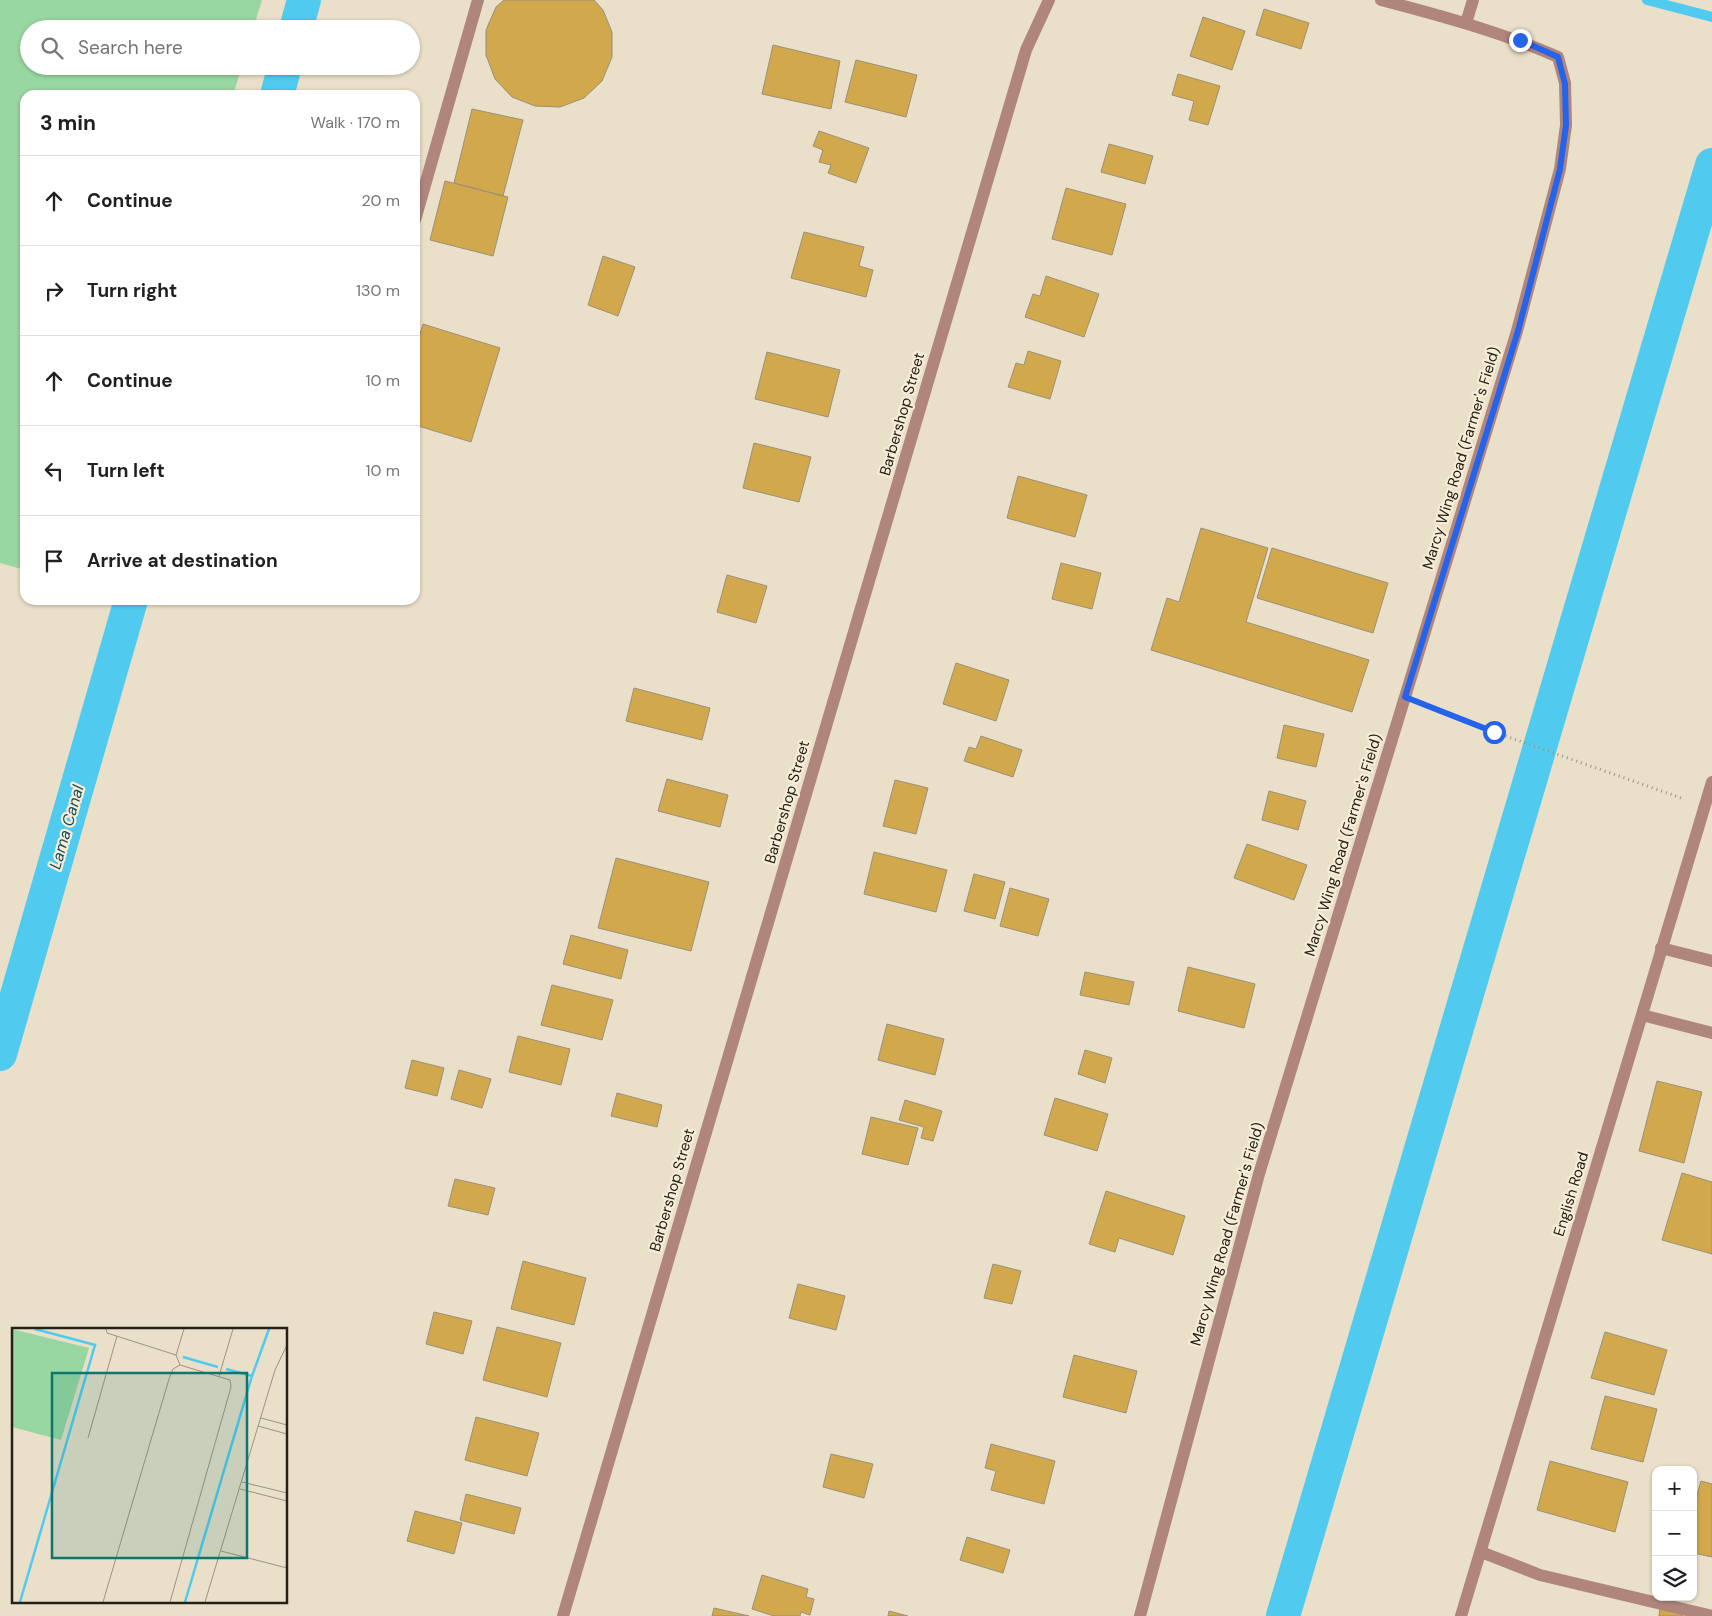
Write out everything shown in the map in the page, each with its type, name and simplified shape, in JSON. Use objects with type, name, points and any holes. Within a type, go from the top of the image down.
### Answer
[{"type":"street","points":[[420,203],[478,0]]},
{"type":"street","name":"Barbershop Street","points":[[563,1616],[1023,60],[1049,0]]},
{"type":"street","points":[[1381,0],[1466,23],[1473,0]]},
{"type":"street","name":"Marcy Wing Road (Farmer's Field)","points":[[1140,1616],[1259,1174],[1518,331],[1560,169],[1566,125],[1565,84],[1558,57],[1520,40],[1466,23]]},
{"type":"street","name":"English Road","points":[[1461,1616],[1712,782]]},
{"type":"street","points":[[1661,948],[1712,961]]},
{"type":"street","points":[[1642,1015],[1712,1033]]},
{"type":"street","points":[[1481,1552],[1540,1575],[1712,1616]]},
{"type":"path","points":[[1405,697],[1558,756],[1678,797]]},
{"type":"green space","points":[[0,0],[262,0],[256,20],[20,20],[20,75],[239,75],[235,90],[20,90],[20,569],[0,563]]},
{"type":"building","points":[[504,0],[594,0],[603,10],[612,32],[612,57],[602,81],[584,98],[560,107],[535,106],[512,97],[495,79],[486,55],[486,30],[496,7]]},
{"type":"building","points":[[1264,9],[1309,23],[1301,49],[1256,35]]},
{"type":"building","points":[[1203,17],[1245,31],[1232,70],[1190,56]]},
{"type":"building","points":[[773,45],[840,61],[831,109],[762,94]]},
{"type":"building","points":[[856,60],[917,75],[906,117],[845,102]]},
{"type":"building","points":[[1178,74],[1220,86],[1208,125],[1189,120],[1194,101],[1172,95]]},
{"type":"building","points":[[472,109],[523,120],[503,196],[454,183]]},
{"type":"building","points":[[819,131],[869,148],[856,183],[828,173],[831,165],[819,162],[823,150],[813,146]]},
{"type":"building","points":[[1109,144],[1153,156],[1145,184],[1101,172]]},
{"type":"building","points":[[445,181],[508,197],[493,256],[430,240]]},
{"type":"building","points":[[1066,188],[1126,204],[1112,255],[1052,239]]},
{"type":"building","points":[[804,232],[864,247],[859,266],[873,270],[866,297],[791,278]]},
{"type":"building","points":[[603,256],[635,267],[618,316],[588,305]]},
{"type":"building","points":[[1046,276],[1099,294],[1084,337],[1025,317],[1033,294],[1040,296]]},
{"type":"building","points":[[423,324],[500,348],[471,442],[420,427],[420,334]]},
{"type":"building","points":[[1028,351],[1061,361],[1050,399],[1008,387],[1016,363],[1024,365]]},
{"type":"building","points":[[767,352],[840,370],[828,417],[755,399]]},
{"type":"building","points":[[754,443],[811,457],[799,502],[743,488]]},
{"type":"building","points":[[1018,476],[1087,495],[1075,537],[1007,518]]},
{"type":"building","points":[[1201,528],[1268,548],[1246,622],[1369,660],[1352,712],[1151,650],[1167,598],[1179,602]]},
{"type":"building","points":[[1272,548],[1388,583],[1373,633],[1257,598]]},
{"type":"building","points":[[1061,563],[1101,573],[1092,609],[1052,599]]},
{"type":"building","points":[[727,575],[767,586],[756,623],[717,612]]},
{"type":"building","points":[[956,663],[1009,680],[996,721],[943,704]]},
{"type":"building","points":[[634,688],[710,708],[702,740],[626,721]]},
{"type":"building","points":[[1284,725],[1324,734],[1316,767],[1277,758]]},
{"type":"building","points":[[981,736],[1022,750],[1013,777],[964,761],[969,747],[976,749]]},
{"type":"building","points":[[667,779],[728,795],[720,827],[658,811]]},
{"type":"building","points":[[895,780],[928,788],[916,834],[883,826]]},
{"type":"building","points":[[1269,791],[1306,801],[1298,830],[1262,820]]},
{"type":"building","points":[[1247,844],[1307,865],[1294,900],[1234,878]]},
{"type":"building","points":[[874,852],[947,870],[936,912],[864,894]]},
{"type":"building","points":[[616,858],[709,882],[691,951],[598,928]]},
{"type":"building","points":[[974,874],[1005,882],[995,919],[964,911]]},
{"type":"building","points":[[1010,888],[1049,899],[1038,936],[1000,926]]},
{"type":"building","points":[[571,935],[628,950],[621,979],[563,964]]},
{"type":"building","points":[[1188,967],[1255,984],[1244,1028],[1178,1011]]},
{"type":"building","points":[[1085,972],[1134,982],[1129,1005],[1080,995]]},
{"type":"building","points":[[552,985],[613,1000],[602,1040],[541,1025]]},
{"type":"building","points":[[887,1024],[944,1039],[935,1075],[878,1060]]},
{"type":"building","points":[[518,1036],[570,1049],[561,1085],[509,1072]]},
{"type":"building","points":[[1085,1050],[1112,1058],[1105,1083],[1078,1074]]},
{"type":"building","points":[[412,1060],[444,1068],[437,1096],[405,1088]]},
{"type":"building","points":[[459,1070],[491,1079],[482,1108],[451,1099]]},
{"type":"building","points":[[1657,1081],[1702,1092],[1684,1163],[1639,1151]]},
{"type":"building","points":[[617,1093],[662,1105],[657,1127],[611,1116]]},
{"type":"building","points":[[1055,1098],[1108,1114],[1097,1151],[1044,1135]]},
{"type":"building","points":[[905,1100],[942,1111],[933,1141],[921,1138],[924,1127],[899,1120]]},
{"type":"building","points":[[871,1117],[918,1128],[908,1165],[862,1154]]},
{"type":"building","points":[[1682,1173],[1712,1182],[1712,1254],[1662,1240]]},
{"type":"building","points":[[455,1179],[495,1188],[488,1215],[448,1206]]},
{"type":"building","points":[[1106,1191],[1185,1216],[1173,1255],[1119,1238],[1115,1252],[1089,1244]]},
{"type":"building","points":[[523,1261],[586,1278],[574,1325],[511,1309]]},
{"type":"building","points":[[993,1264],[1021,1271],[1012,1304],[984,1298]]},
{"type":"building","points":[[798,1284],[845,1296],[836,1330],[789,1318]]},
{"type":"building","points":[[434,1312],[472,1321],[463,1354],[426,1344]]},
{"type":"building","points":[[497,1327],[561,1343],[547,1397],[483,1380]]},
{"type":"building","points":[[1605,1332],[1667,1350],[1654,1395],[1591,1378]]},
{"type":"building","points":[[1074,1355],[1137,1371],[1126,1413],[1063,1397]]},
{"type":"building","points":[[1605,1396],[1657,1409],[1643,1462],[1591,1449]]},
{"type":"building","points":[[476,1417],[539,1433],[527,1476],[465,1460]]},
{"type":"building","points":[[991,1444],[1055,1461],[1044,1504],[991,1490],[996,1471],[985,1468]]},
{"type":"building","points":[[831,1454],[873,1464],[864,1498],[823,1487]]},
{"type":"building","points":[[1550,1461],[1628,1482],[1615,1532],[1537,1510]]},
{"type":"building","points":[[1701,1481],[1712,1484],[1712,1557],[1697,1554],[1697,1495]]},
{"type":"building","points":[[466,1494],[521,1508],[514,1534],[460,1520]]},
{"type":"building","points":[[415,1511],[462,1523],[454,1554],[407,1541]]},
{"type":"building","points":[[967,1537],[1010,1550],[1003,1573],[960,1560]]},
{"type":"building","points":[[762,1575],[808,1589],[806,1597],[814,1599],[810,1615],[801,1612],[800,1616],[774,1616],[752,1609]]},
{"type":"building","points":[[714,1608],[749,1616],[712,1616]]},
{"type":"building","points":[[1660,1608],[1683,1611],[1683,1616],[1659,1616]]},
{"type":"building","points":[[889,1611],[908,1616],[888,1616]]},
{"type":"waterway","name":"Lama Canal","points":[[298,20],[304,0]]},
{"type":"waterway","points":[[1647,0],[1712,17]]},
{"type":"waterway","name":"Lama Canal","points":[[278,90],[283,75]]},
{"type":"waterway","points":[[1283,1616],[1712,165]]},
{"type":"waterway","name":"Lama Canal","points":[[0,1054],[130,605]]},
{"type":"route","points":[[1494,732],[1405,697],[1518,331],[1560,169],[1566,125],[1565,84],[1558,57],[1520,40]]}]
